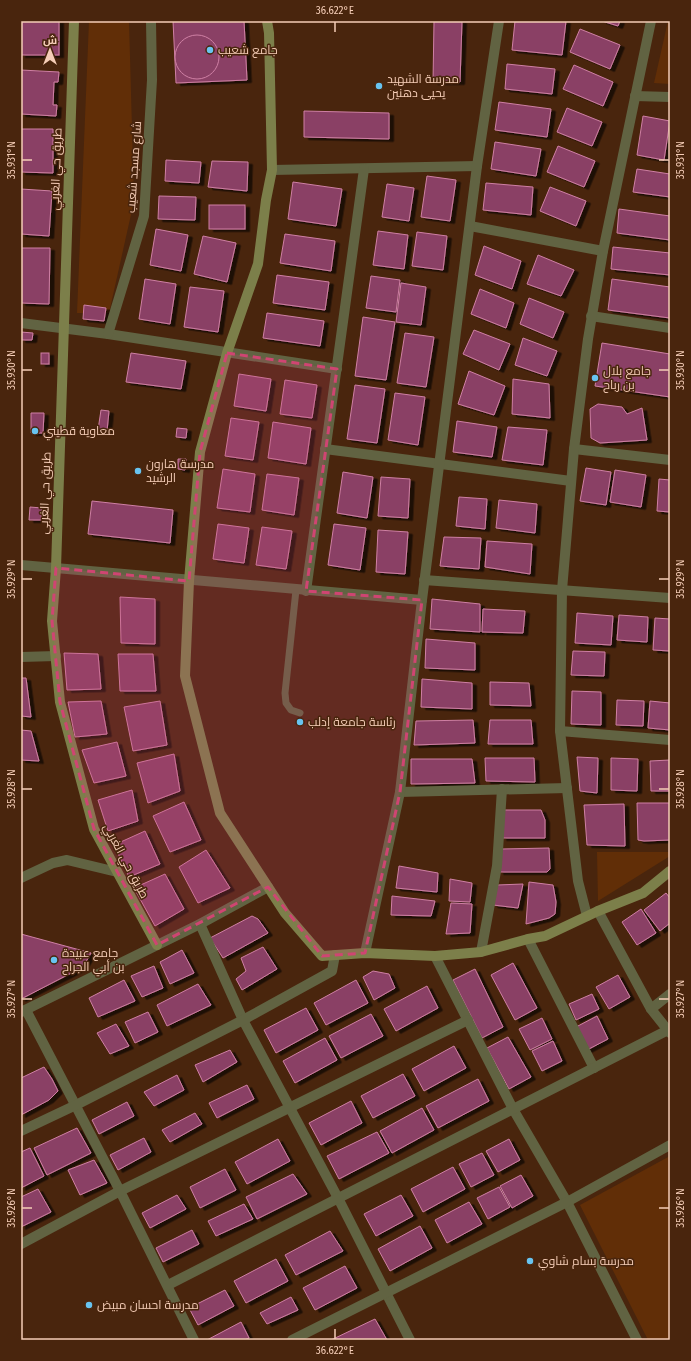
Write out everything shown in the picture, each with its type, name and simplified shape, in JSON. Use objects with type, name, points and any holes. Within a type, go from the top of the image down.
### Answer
[{"type":"street","name":"طريق حي الغربي","points":[[74,21],[56,568],[52,621],[60,702],[94,829],[157,945]]},
{"type":"street","name":"شارع مسجد شعيب","points":[[108,334],[144,216],[152,80],[151,21]]},
{"type":"street","points":[[267,21],[269,33],[272,170],[266,200],[258,264],[227,353],[200,452],[189,581],[185,676],[220,813],[285,913],[322,956],[365,953],[434,956],[481,952],[528,939],[545,936],[598,910],[643,893],[670,871]]},
{"type":"street","points":[[269,33],[271,21]]},
{"type":"street","points":[[365,953],[400,792],[424,580],[477,166],[499,21]]},
{"type":"street","points":[[587,916],[578,881],[560,731],[562,590],[574,448],[592,316],[603,250],[651,21]]},
{"type":"street","points":[[635,96],[670,97]]},
{"type":"street","points":[[272,170],[477,166]]},
{"type":"street","points":[[301,590],[326,449],[364,169]]},
{"type":"street","points":[[470,226],[603,250]]},
{"type":"street","points":[[592,316],[670,328]]},
{"type":"street","points":[[21,323],[108,334],[336,369]]},
{"type":"street","points":[[574,448],[670,460]]},
{"type":"street","points":[[326,449],[571,481]]},
{"type":"street","points":[[21,565],[189,581],[422,600]]},
{"type":"street","points":[[424,580],[670,598]]},
{"type":"street","points":[[21,657],[56,656]]},
{"type":"street","points":[[560,731],[670,740]]},
{"type":"street","points":[[400,792],[567,788]]},
{"type":"street","points":[[481,952],[497,866],[502,789]]},
{"type":"street","points":[[21,878],[53,863],[68,860],[117,872]]},
{"type":"street","points":[[194,1340],[168,1285],[76,1104],[24,1011],[200,924],[268,887]]},
{"type":"street","points":[[168,1285],[594,1068],[669,1032],[651,1009],[598,910]]},
{"type":"street","points":[[200,924],[243,1020],[338,1198],[410,1340]]},
{"type":"street","points":[[528,939],[594,1068]]},
{"type":"street","points":[[21,1131],[243,1020],[332,971],[335,955]]},
{"type":"street","points":[[434,956],[513,1109],[567,1202],[637,1340]]},
{"type":"street","points":[[651,1009],[670,994]]},
{"type":"street","points":[[21,1244],[120,1192],[468,1020]]},
{"type":"street","points":[[292,1340],[304,1338],[386,1292],[567,1202],[670,1145]]},
{"type":"lane","points":[[300,712],[291,710],[286,703],[285,693],[301,590]]},
{"type":"highlighted area","points":[[227,353],[337,369],[306,591],[422,600],[400,792],[365,953],[322,956],[268,887],[157,945],[94,829],[60,702],[52,621],[56,568],[189,581],[200,452]]},
{"type":"shaded area","points":[[89,21],[129,21],[134,201],[109,313],[77,313]]},
{"type":"shaded area","points":[[668,21],[670,21],[670,84],[654,83]]},
{"type":"shaded area","points":[[597,852],[670,852],[670,856],[598,901]]},
{"type":"shaded area","points":[[670,1156],[670,1338],[666,1340],[648,1340],[580,1205]]},
{"type":"building","points":[[21,21],[59,21],[59,55],[21,55]]},
{"type":"building","name":"جامع شعيب","points":[[173,21],[244,21],[247,80],[176,83]]},
{"type":"building","points":[[434,21],[462,21],[460,82],[433,82]]},
{"type":"building","points":[[515,21],[566,21],[562,55],[512,50]]},
{"type":"building","points":[[602,21],[620,21],[618,26]]},
{"type":"building","points":[[580,29],[620,45],[610,69],[570,52]]},
{"type":"building","points":[[197,35],[209,39],[215,45],[219,57],[215,69],[209,75],[197,79],[185,75],[179,69],[175,57],[179,45],[185,39]]},
{"type":"building","points":[[507,64],[555,69],[552,94],[505,89]]},
{"type":"building","points":[[574,65],[613,82],[603,106],[563,89]]},
{"type":"building","points":[[21,70],[59,72],[58,82],[54,82],[53,105],[57,105],[56,116],[21,114]]},
{"type":"building","points":[[499,102],[551,109],[547,137],[495,130]]},
{"type":"building","points":[[567,108],[602,122],[592,146],[557,132]]},
{"type":"building","points":[[304,111],[389,113],[389,139],[304,137]]},
{"type":"building","points":[[643,116],[670,121],[664,160],[637,155]]},
{"type":"building","points":[[21,129],[53,129],[53,173],[21,172]]},
{"type":"building","points":[[495,142],[541,149],[536,176],[491,169]]},
{"type":"building","points":[[558,146],[595,161],[584,187],[547,172]]},
{"type":"building","points":[[166,160],[201,162],[199,183],[165,181]]},
{"type":"building","points":[[212,161],[248,162],[247,191],[208,187]]},
{"type":"building","points":[[637,169],[670,174],[670,197],[633,192]]},
{"type":"building","points":[[427,176],[456,180],[450,221],[421,217]]},
{"type":"building","points":[[293,182],[342,189],[336,226],[288,219]]},
{"type":"building","points":[[486,183],[533,187],[531,215],[483,210]]},
{"type":"building","points":[[387,184],[414,188],[409,221],[382,217]]},
{"type":"building","points":[[550,187],[586,201],[576,226],[540,211]]},
{"type":"building","points":[[21,189],[52,191],[49,236],[21,234]]},
{"type":"building","points":[[159,196],[196,197],[195,220],[158,219]]},
{"type":"building","points":[[209,205],[245,205],[245,229],[209,229]]},
{"type":"building","points":[[619,209],[670,216],[670,240],[617,233]]},
{"type":"building","points":[[156,229],[188,235],[181,271],[150,265]]},
{"type":"building","points":[[378,231],[408,235],[404,269],[373,265]]},
{"type":"building","points":[[417,232],[447,236],[443,270],[412,266]]},
{"type":"building","points":[[285,234],[335,241],[331,271],[280,263]]},
{"type":"building","points":[[203,236],[236,243],[227,282],[194,274]]},
{"type":"building","points":[[484,246],[521,261],[512,289],[475,275]]},
{"type":"building","points":[[613,247],[670,253],[670,275],[611,269]]},
{"type":"building","points":[[21,248],[50,248],[49,304],[21,303]]},
{"type":"building","points":[[538,255],[574,270],[561,296],[527,284]]},
{"type":"building","points":[[277,275],[329,282],[325,310],[273,303]]},
{"type":"building","points":[[371,276],[400,280],[396,312],[366,308]]},
{"type":"building","points":[[145,279],[176,284],[170,324],[139,319]]},
{"type":"building","points":[[612,279],[670,287],[670,318],[608,310]]},
{"type":"building","points":[[401,283],[426,287],[421,325],[396,322]]},
{"type":"building","points":[[190,287],[224,291],[218,332],[184,327]]},
{"type":"building","points":[[480,289],[514,303],[506,328],[471,314]]},
{"type":"building","points":[[529,298],[564,312],[553,338],[520,324]]},
{"type":"building","points":[[84,305],[106,308],[104,321],[83,319]]},
{"type":"building","points":[[267,313],[324,321],[320,346],[263,338]]},
{"type":"building","points":[[363,317],[395,322],[386,380],[355,376]]},
{"type":"building","points":[[474,330],[510,344],[499,370],[463,354]]},
{"type":"building","points":[[21,332],[33,333],[32,340],[21,340]]},
{"type":"building","points":[[405,333],[434,337],[426,387],[397,383]]},
{"type":"building","points":[[523,338],[557,351],[547,376],[515,365]]},
{"type":"building","points":[[602,343],[670,354],[670,397],[595,386]]},
{"type":"building","points":[[41,353],[49,353],[49,364],[41,364]]},
{"type":"building","points":[[131,353],[186,361],[181,389],[126,382]]},
{"type":"building","points":[[469,371],[505,386],[494,415],[458,404]]},
{"type":"building","points":[[239,374],[271,379],[266,411],[234,406]]},
{"type":"building","points":[[513,379],[549,384],[550,418],[512,414]]},
{"type":"building","points":[[285,380],[317,385],[312,418],[280,414]]},
{"type":"building","points":[[355,385],[385,389],[377,443],[347,439]]},
{"type":"building","points":[[395,393],[425,397],[418,445],[388,440]]},
{"type":"building","points":[[598,404],[622,407],[627,414],[642,408],[647,440],[600,443],[591,438],[590,409]]},
{"type":"building","points":[[101,410],[109,411],[107,431],[98,430]]},
{"type":"building","points":[[31,413],[44,413],[43,433],[31,433]]},
{"type":"building","points":[[231,418],[259,422],[253,460],[225,456]]},
{"type":"building","points":[[457,421],[497,427],[492,457],[453,452]]},
{"type":"building","points":[[273,422],[311,428],[306,464],[268,458]]},
{"type":"building","points":[[508,427],[547,430],[543,465],[502,460]]},
{"type":"building","points":[[177,428],[187,429],[186,438],[176,437]]},
{"type":"building","points":[[178,459],[186,459],[185,470],[178,469]]},
{"type":"building","points":[[586,468],[611,472],[606,505],[580,501]]},
{"type":"building","points":[[223,469],[255,474],[250,512],[217,508]]},
{"type":"building","points":[[615,470],[646,475],[641,507],[610,502]]},
{"type":"building","points":[[343,472],[373,477],[367,518],[337,513]]},
{"type":"building","points":[[267,474],[299,478],[294,515],[262,510]]},
{"type":"building","points":[[381,477],[410,479],[408,518],[378,516]]},
{"type":"building","points":[[659,479],[670,480],[670,512],[657,511]]},
{"type":"building","points":[[459,497],[487,499],[485,529],[456,526]]},
{"type":"building","points":[[499,500],[537,504],[535,533],[496,528]]},
{"type":"building","name":"مدرسة هارون الرشيد","points":[[92,501],[173,510],[170,543],[88,534]]},
{"type":"building","points":[[30,507],[42,508],[41,520],[29,520]]},
{"type":"building","points":[[218,524],[249,528],[244,563],[213,559]]},
{"type":"building","points":[[334,524],[366,528],[360,570],[328,565]]},
{"type":"building","points":[[262,527],[292,531],[286,569],[256,565]]},
{"type":"building","points":[[378,530],[408,532],[405,574],[376,572]]},
{"type":"building","points":[[444,537],[481,538],[479,569],[440,566]]},
{"type":"building","points":[[487,541],[532,544],[530,574],[485,567]]},
{"type":"building","points":[[120,597],[155,599],[155,644],[121,643]]},
{"type":"building","points":[[432,599],[480,604],[480,632],[430,629]]},
{"type":"building","points":[[483,609],[525,611],[523,633],[482,632]]},
{"type":"building","points":[[577,613],[613,616],[611,645],[575,643]]},
{"type":"building","points":[[619,615],[648,617],[647,642],[617,640]]},
{"type":"building","points":[[655,618],[670,619],[670,651],[653,650]]},
{"type":"building","points":[[426,639],[475,643],[475,670],[425,668]]},
{"type":"building","points":[[573,651],[605,652],[604,676],[571,675]]},
{"type":"building","points":[[64,653],[98,654],[101,689],[67,690]]},
{"type":"building","points":[[118,654],[153,654],[156,691],[120,691]]},
{"type":"building","points":[[21,678],[26,678],[31,717],[21,716]]},
{"type":"building","points":[[422,679],[472,683],[472,709],[421,707]]},
{"type":"building","points":[[490,682],[529,683],[531,706],[490,705]]},
{"type":"building","points":[[572,691],[601,692],[601,725],[571,724]]},
{"type":"building","points":[[617,700],[644,701],[643,726],[616,725]]},
{"type":"building","points":[[101,701],[107,734],[75,737],[68,702]]},
{"type":"building","points":[[160,701],[167,745],[133,751],[124,707]]},
{"type":"building","points":[[650,701],[670,703],[670,730],[648,728]]},
{"type":"building","points":[[473,720],[475,743],[414,745],[416,721]]},
{"type":"building","points":[[490,720],[531,720],[533,744],[488,744]]},
{"type":"building","points":[[21,730],[31,731],[39,761],[21,760]]},
{"type":"building","points":[[117,742],[126,776],[94,783],[82,750]]},
{"type":"building","points":[[174,754],[180,791],[148,803],[137,763]]},
{"type":"building","points":[[577,757],[598,758],[597,793],[580,791]]},
{"type":"building","points":[[485,758],[534,758],[535,782],[486,781]]},
{"type":"building","points":[[611,758],[638,759],[637,791],[611,790]]},
{"type":"building","points":[[411,759],[472,759],[475,783],[411,784]]},
{"type":"building","points":[[670,760],[670,791],[651,791],[650,761]]},
{"type":"building","points":[[132,790],[138,821],[108,831],[98,800]]},
{"type":"building","points":[[184,802],[201,840],[170,852],[153,816]]},
{"type":"building","points":[[637,803],[670,803],[670,840],[638,840]]},
{"type":"building","points":[[624,804],[625,846],[587,845],[584,805]]},
{"type":"building","points":[[504,810],[541,810],[545,820],[545,838],[502,838]]},
{"type":"building","points":[[145,831],[160,864],[129,877],[114,845]]},
{"type":"building","points":[[549,848],[550,869],[547,872],[499,872],[501,849]]},
{"type":"building","points":[[206,850],[230,888],[198,903],[179,867]]},
{"type":"building","points":[[399,866],[438,873],[437,892],[396,888]]},
{"type":"building","points":[[165,874],[184,909],[155,926],[134,888]]},
{"type":"building","points":[[450,879],[472,883],[470,902],[449,901]]},
{"type":"building","points":[[529,882],[553,885],[556,902],[555,914],[549,918],[526,924]]},
{"type":"building","points":[[523,884],[518,908],[493,905],[497,885]]},
{"type":"building","points":[[666,893],[670,898],[670,923],[660,931],[644,910]]},
{"type":"building","points":[[392,896],[435,901],[431,916],[391,915]]},
{"type":"building","points":[[451,903],[472,904],[470,933],[446,934]]},
{"type":"building","points":[[641,909],[656,933],[637,945],[622,922]]},
{"type":"building","points":[[252,916],[258,919],[268,933],[223,958],[210,938]]},
{"type":"building","name":"جامع عبيدة بن أبي الجراح","points":[[21,934],[91,953],[83,967],[21,999]]},
{"type":"building","points":[[263,947],[277,969],[242,990],[236,979],[246,971],[241,958]]},
{"type":"building","points":[[182,950],[194,973],[170,984],[160,962]]},
{"type":"building","points":[[513,963],[537,1008],[515,1020],[491,975]]},
{"type":"building","points":[[154,966],[163,988],[142,997],[131,976]]},
{"type":"building","points":[[475,969],[503,1027],[482,1038],[453,980]]},
{"type":"building","points":[[373,971],[389,974],[395,988],[374,1000],[363,977]]},
{"type":"building","points":[[618,975],[630,997],[609,1009],[596,987]]},
{"type":"building","points":[[124,980],[135,1001],[98,1017],[89,998]]},
{"type":"building","points":[[356,980],[368,1003],[326,1025],[314,1003]]},
{"type":"building","points":[[198,984],[211,1005],[167,1026],[157,1005]]},
{"type":"building","points":[[427,986],[438,1008],[396,1031],[384,1009]]},
{"type":"building","points":[[592,994],[599,1009],[576,1020],[569,1004]]},
{"type":"building","points":[[306,1008],[318,1030],[276,1053],[264,1030]]},
{"type":"building","points":[[148,1012],[158,1032],[135,1043],[125,1022]]},
{"type":"building","points":[[371,1014],[383,1036],[341,1058],[329,1036]]},
{"type":"building","points":[[597,1016],[608,1039],[587,1050],[576,1027]]},
{"type":"building","points":[[542,1018],[552,1039],[530,1050],[519,1029]]},
{"type":"building","points":[[116,1024],[129,1046],[110,1054],[97,1033]]},
{"type":"building","points":[[508,1037],[531,1077],[509,1089],[487,1048]]},
{"type":"building","points":[[325,1038],[337,1060],[295,1083],[283,1061]]},
{"type":"building","points":[[553,1041],[562,1061],[542,1071],[532,1051]]},
{"type":"building","points":[[454,1046],[466,1068],[424,1091],[412,1069]]},
{"type":"building","points":[[230,1050],[237,1062],[203,1082],[195,1065]]},
{"type":"building","points":[[44,1067],[58,1091],[49,1100],[21,1115],[21,1078]]},
{"type":"building","points":[[403,1074],[415,1096],[373,1118],[361,1096]]},
{"type":"building","points":[[177,1075],[184,1090],[154,1106],[144,1092]]},
{"type":"building","points":[[478,1079],[489,1101],[438,1128],[426,1106]]},
{"type":"building","points":[[247,1085],[254,1099],[217,1118],[209,1103]]},
{"type":"building","points":[[351,1101],[362,1123],[321,1145],[309,1123]]},
{"type":"building","points":[[127,1102],[134,1116],[99,1134],[92,1120]]},
{"type":"building","points":[[422,1108],[434,1130],[392,1153],[380,1131]]},
{"type":"building","points":[[195,1113],[202,1124],[170,1142],[162,1130]]},
{"type":"building","points":[[77,1128],[91,1153],[47,1175],[34,1148]]},
{"type":"building","points":[[377,1132],[389,1153],[339,1179],[327,1156]]},
{"type":"building","points":[[144,1138],[151,1152],[118,1170],[110,1155]]},
{"type":"building","points":[[278,1139],[290,1161],[247,1184],[235,1162]]},
{"type":"building","points":[[509,1139],[520,1160],[498,1172],[486,1151]]},
{"type":"building","points":[[30,1148],[44,1176],[21,1188],[21,1152]]},
{"type":"building","points":[[482,1153],[494,1175],[471,1187],[459,1164]]},
{"type":"building","points":[[94,1160],[107,1183],[80,1195],[68,1170]]},
{"type":"building","points":[[453,1167],[465,1189],[423,1212],[411,1189]]},
{"type":"building","points":[[225,1169],[236,1190],[200,1208],[190,1187]]},
{"type":"building","points":[[293,1174],[307,1194],[257,1219],[246,1197]]},
{"type":"building","points":[[521,1175],[533,1196],[512,1208],[500,1186]]},
{"type":"building","points":[[499,1187],[510,1207],[488,1219],[477,1198]]},
{"type":"building","points":[[38,1189],[51,1212],[21,1227],[21,1197]]},
{"type":"building","points":[[177,1195],[186,1209],[150,1228],[142,1213]]},
{"type":"building","points":[[401,1195],[413,1216],[376,1236],[364,1214]]},
{"type":"building","points":[[469,1202],[482,1224],[447,1243],[435,1220]]},
{"type":"building","points":[[244,1204],[253,1219],[216,1236],[208,1221]]},
{"type":"building","points":[[420,1226],[432,1248],[390,1271],[378,1249]]},
{"type":"building","points":[[192,1230],[199,1244],[163,1262],[156,1248]]},
{"type":"building","points":[[330,1231],[343,1251],[296,1275],[285,1255]]},
{"type":"building","points":[[276,1259],[288,1281],[246,1303],[234,1281]]},
{"type":"building","points":[[345,1266],[357,1288],[315,1310],[303,1288]]},
{"type":"building","points":[[225,1290],[234,1306],[198,1325],[189,1308]]},
{"type":"building","points":[[291,1297],[298,1310],[267,1324],[260,1313]]},
{"type":"building","points":[[375,1319],[387,1340],[331,1340]]},
{"type":"building","points":[[241,1322],[249,1338],[245,1340],[207,1340]]},
{"type":"place","name":"جامع شعيب","points":[[210,50]]},
{"type":"place","name":"مدرسة الشهيد يحيى دهنين","points":[[379,86]]},
{"type":"place","name":"جامع بلال بن رباح","points":[[595,378]]},
{"type":"place","name":"معاوية قطيني","points":[[35,431]]},
{"type":"place","name":"مدرسة هارون الرشيد","points":[[138,471]]},
{"type":"place","name":"رئاسة جامعة إدلب","points":[[300,722]]},
{"type":"place","name":"جامع عبيدة بن أبي الجراح","points":[[54,960]]},
{"type":"place","name":"مدرسة بسام شاوي","points":[[530,1261]]},
{"type":"place","name":"مدرسة احسان مبيض","points":[[89,1305]]}]
